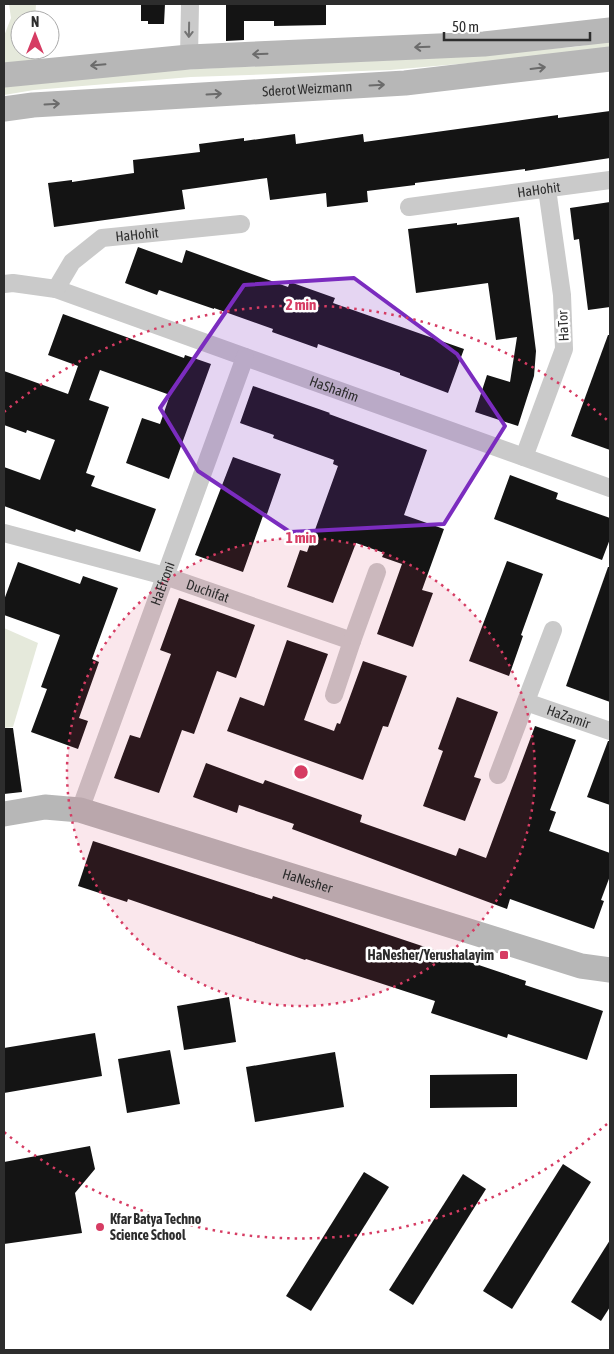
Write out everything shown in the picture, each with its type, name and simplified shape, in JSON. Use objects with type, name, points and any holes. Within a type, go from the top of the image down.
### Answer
[{"type":"street","points":[[189,57],[190,4]]},
{"type":"street","points":[[4,75],[189,57],[484,44],[610,30]]},
{"type":"street","name":"Sderot Weizmann","points":[[4,109],[33,105],[405,83],[610,58]]},
{"type":"street","name":"HaHohit","points":[[409,207],[610,180]]},
{"type":"street","name":"HaTor","points":[[524,457],[564,348],[562,295],[547,188]]},
{"type":"street","name":"HaHohit","points":[[56,289],[72,262],[102,238],[242,224]]},
{"type":"street","name":"HaShafim","points":[[4,284],[13,283],[56,289],[610,488]]},
{"type":"street","name":"HaEfroni","points":[[80,810],[245,357]]},
{"type":"street","name":"Duchifat","points":[[4,533],[166,576],[352,641]]},
{"type":"street","points":[[334,695],[377,572]]},
{"type":"street","points":[[498,775],[553,630]]},
{"type":"street","name":"HaZamir","points":[[526,702],[610,731]]},
{"type":"street","name":"HaNesher","points":[[4,814],[45,807],[80,810],[581,966],[610,970]]},
{"type":"highlighted area","points":[[354,278],[457,354],[505,426],[444,524],[290,532],[198,471],[160,408],[244,285]]},
{"type":"shaded area","points":[[9,4],[36,4],[36,10],[10,11]]},
{"type":"shaded area","points":[[10,21],[10,60],[35,60],[35,66],[4,71],[4,36]]},
{"type":"shaded area","points":[[610,41],[610,48],[573,54],[390,70],[191,77],[34,90],[4,95],[4,81],[27,77],[390,60],[574,47]]},
{"type":"shaded area","points":[[4,628],[38,643],[13,727],[4,728]]},
{"type":"building","points":[[141,4],[165,4],[164,24],[148,24],[148,21],[141,21]]},
{"type":"building","points":[[226,4],[326,4],[326,25],[274,26],[274,21],[244,21],[244,40],[226,41]]},
{"type":"building","points":[[610,111],[610,158],[367,191],[368,202],[327,207],[326,193],[270,200],[267,178],[182,190],[185,209],[54,227],[48,183],[72,180],[72,182],[134,173],[133,160],[200,152],[199,144],[244,138],[244,141],[295,134],[296,144],[363,134],[364,142],[558,115],[558,118]]},
{"type":"building","points":[[610,202],[610,307],[588,310],[579,239],[574,240],[570,208]]},
{"type":"building","points":[[519,217],[536,351],[534,376],[518,426],[475,412],[487,375],[510,382],[517,337],[496,340],[488,283],[416,293],[408,229]]},
{"type":"building","points":[[138,247],[182,263],[186,250],[288,287],[290,282],[335,298],[333,303],[464,349],[448,393],[400,375],[400,373],[318,344],[317,348],[272,332],[273,329],[214,308],[159,290],[157,295],[125,283]]},
{"type":"building","points":[[63,314],[184,358],[185,355],[211,364],[169,479],[126,463],[142,418],[160,424],[170,395],[100,370],[89,400],[109,407],[86,473],[95,476],[91,486],[156,509],[140,552],[76,529],[75,532],[4,506],[4,467],[40,480],[55,440],[27,430],[26,433],[4,425],[4,371],[68,394],[78,366],[48,355]]},
{"type":"building","points":[[608,335],[610,335],[610,450],[571,436]]},
{"type":"building","points":[[253,386],[427,450],[404,515],[444,529],[422,590],[433,593],[413,647],[377,634],[402,564],[382,557],[384,553],[356,543],[333,603],[287,587],[300,550],[307,552],[338,466],[333,464],[334,460],[273,438],[274,435],[240,423]]},
{"type":"building","points":[[233,457],[281,474],[267,514],[264,513],[243,572],[195,555]]},
{"type":"building","points":[[510,475],[558,493],[556,499],[610,518],[610,539],[602,560],[494,519]]},
{"type":"building","points":[[507,561],[543,574],[521,635],[523,636],[509,676],[469,661]]},
{"type":"building","points":[[18,562],[80,584],[83,576],[118,588],[92,659],[99,662],[79,718],[88,721],[78,749],[31,732],[47,689],[41,687],[60,635],[4,615],[4,600]]},
{"type":"building","points":[[608,567],[610,567],[610,702],[566,686]]},
{"type":"building","points":[[179,598],[255,625],[236,678],[217,671],[194,734],[182,730],[159,793],[114,778],[130,735],[140,738],[171,654],[160,650]]},
{"type":"building","points":[[287,640],[328,654],[304,720],[334,731],[337,723],[340,724],[363,661],[407,676],[388,727],[383,726],[363,780],[227,731],[240,697],[264,706]]},
{"type":"building","points":[[457,697],[498,712],[474,777],[481,779],[465,821],[423,806],[443,751],[438,749]]},
{"type":"building","points":[[535,726],[576,740],[550,810],[556,812],[549,831],[610,853],[610,876],[601,900],[604,901],[594,929],[510,899],[507,909],[292,829],[294,824],[239,805],[237,813],[193,797],[206,763],[263,784],[265,780],[362,815],[360,822],[456,856],[459,848],[486,858]]},
{"type":"building","points":[[4,728],[13,728],[22,792],[4,794]]},
{"type":"building","points":[[608,741],[610,741],[610,805],[587,797]]},
{"type":"building","points":[[93,841],[272,899],[273,896],[526,981],[525,985],[603,1011],[587,1060],[508,1034],[507,1038],[431,1013],[435,1001],[305,960],[128,899],[127,902],[78,886]]},
{"type":"building","points":[[229,997],[236,1042],[184,1050],[177,1006]]},
{"type":"building","points":[[95,1033],[102,1076],[4,1093],[4,1048]]},
{"type":"building","points":[[170,1050],[180,1104],[127,1113],[118,1059]]},
{"type":"building","points":[[335,1052],[344,1107],[255,1122],[246,1067]]},
{"type":"building","points":[[517,1074],[517,1107],[430,1108],[430,1075]]},
{"type":"building","points":[[90,1146],[95,1169],[75,1193],[82,1233],[4,1244],[4,1162]]},
{"type":"building","points":[[563,1164],[591,1182],[512,1309],[483,1291]]},
{"type":"building","points":[[364,1172],[389,1187],[311,1311],[286,1296]]},
{"type":"building","points":[[463,1174],[486,1189],[413,1305],[389,1290]]},
{"type":"building","points":[[610,1240],[610,1307],[601,1321],[571,1302]]},
{"type":"place","name":"HaNesher/Yerushalayim","points":[[504,955]]},
{"type":"place","name":"Kfar Batya Techno Science School","points":[[100,1227]]}]
